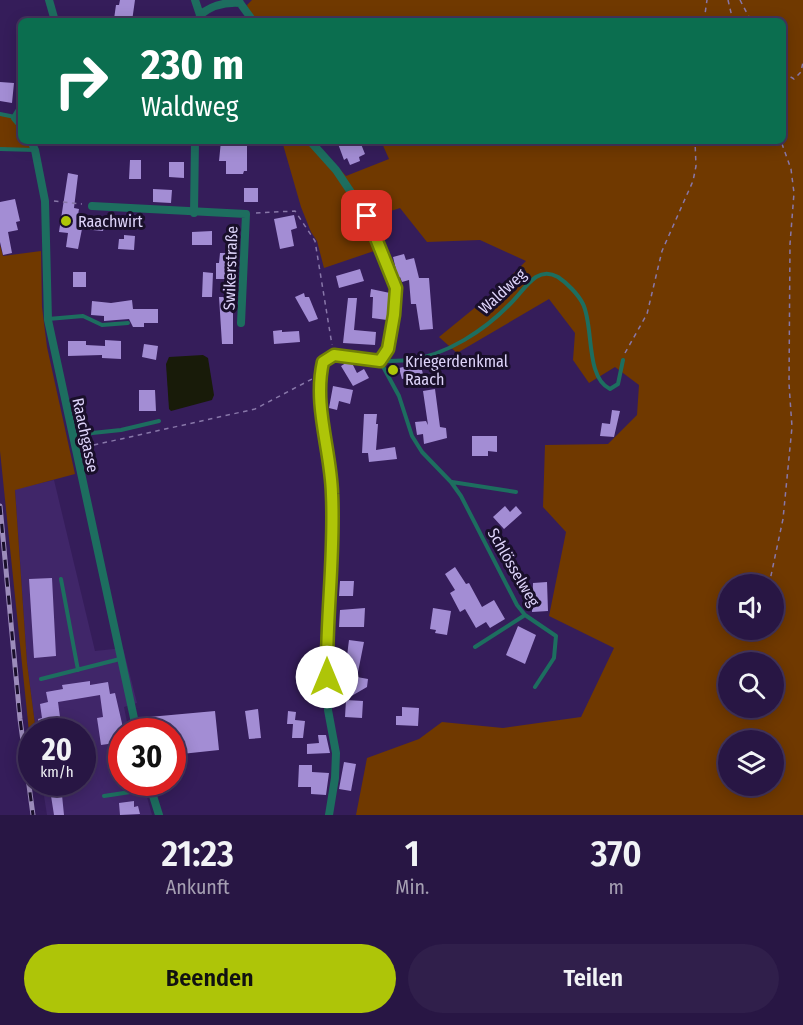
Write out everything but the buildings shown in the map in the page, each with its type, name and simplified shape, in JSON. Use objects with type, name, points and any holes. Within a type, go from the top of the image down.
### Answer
[{"type":"street","points":[[49,0],[54,18]]},
{"type":"street","points":[[195,0],[200,18]]},
{"type":"street","points":[[200,18],[208,8],[241,1],[251,18]]},
{"type":"street","points":[[18,113],[15,118],[18,122]]},
{"type":"street","name":"Raachgasse","points":[[32,144],[45,201],[48,320],[134,718]]},
{"type":"street","points":[[194,213],[195,144]]},
{"type":"street","points":[[313,144],[336,170],[367,216],[396,288],[388,349],[380,361]]},
{"type":"street","points":[[92,206],[246,214]]},
{"type":"street","name":"Swikerstraße","points":[[241,323],[246,214]]},
{"type":"street","points":[[329,815],[335,778],[336,753],[328,710],[327,660],[332,492],[322,431],[320,374],[323,362],[334,355]]},
{"type":"street","name":"Waldweg","points":[[334,355],[380,361]]},
{"type":"street","points":[[153,796],[159,815]]},
{"type":"lane","points":[[0,114],[15,118]]},
{"type":"lane","points":[[0,149],[35,150]]},
{"type":"lane","name":"Waldweg","points":[[380,361],[409,360],[445,350],[498,317],[535,277],[545,273],[553,274],[565,282],[583,303],[590,329],[594,363],[604,386],[610,388],[618,384],[623,360]]},
{"type":"lane","points":[[48,320],[83,316],[102,325],[128,323]]},
{"type":"lane","name":"Schlösselweg","points":[[380,361],[399,396],[412,436],[428,459],[451,482],[525,615],[556,636],[554,658],[535,687]]},
{"type":"lane","points":[[72,435],[121,430],[159,422]]},
{"type":"lane","points":[[451,482],[516,492]]},
{"type":"lane","points":[[61,579],[78,670]]},
{"type":"lane","points":[[475,648],[525,615]]},
{"type":"lane","points":[[41,679],[120,659]]},
{"type":"lane","points":[[104,796],[108,795]]},
{"type":"path","points":[[704,18],[707,0]]},
{"type":"path","points":[[728,0],[732,18]]},
{"type":"path","points":[[741,0],[750,18]]},
{"type":"path","points":[[786,74],[794,79],[801,72],[803,62]]},
{"type":"path","points":[[623,360],[628,346],[647,314],[662,251],[693,182],[696,166],[695,144]]},
{"type":"path","points":[[771,574],[783,519],[792,427],[789,384],[789,244],[794,193],[791,169],[782,144]]},
{"type":"path","points":[[45,201],[74,202],[92,206]]},
{"type":"path","points":[[246,214],[295,211],[315,241],[334,355]]},
{"type":"path","points":[[75,451],[255,409],[320,374]]},
{"type":"shaded area","points":[[252,0],[803,0],[803,815],[356,815],[367,758],[419,739],[442,722],[503,728],[581,717],[614,648],[549,616],[566,532],[543,507],[545,445],[608,444],[637,415],[639,385],[615,367],[589,383],[573,360],[575,333],[549,299],[457,353],[439,337],[499,288],[526,261],[480,240],[427,242],[400,208],[366,219],[377,250],[324,268],[317,241],[301,207],[283,144],[317,144],[346,176],[389,159],[382,144],[786,144],[786,18],[251,18],[247,5]]},
{"type":"shaded area","points":[[0,114],[12,117],[18,122],[18,144],[32,144],[35,150],[0,149]]},
{"type":"shaded area","points":[[0,245],[3,256],[41,251],[42,307],[47,347],[75,474],[15,490],[27,663],[34,718],[28,718],[0,451]]},
{"type":"shaded area","points":[[203,355],[208,358],[214,395],[212,400],[171,411],[166,364],[169,357]]},
{"type":"shaded area","points":[[54,480],[95,651],[123,648],[137,703],[124,707],[126,718],[108,718],[108,796],[147,796],[152,815],[47,815],[44,796],[96,796],[96,718],[34,718],[27,663],[15,489]]},
{"type":"railway","points":[[0,506],[20,719],[33,815]]},
{"type":"place","name":"Raachwirt","points":[[66,221]]},
{"type":"place","name":"Kriegerdenkmal Raach","points":[[393,370]]},
{"type":"route","points":[[327,677],[332,492],[322,431],[320,374],[323,362],[334,355],[380,361],[388,349],[394,315],[396,288],[367,216]]}]
